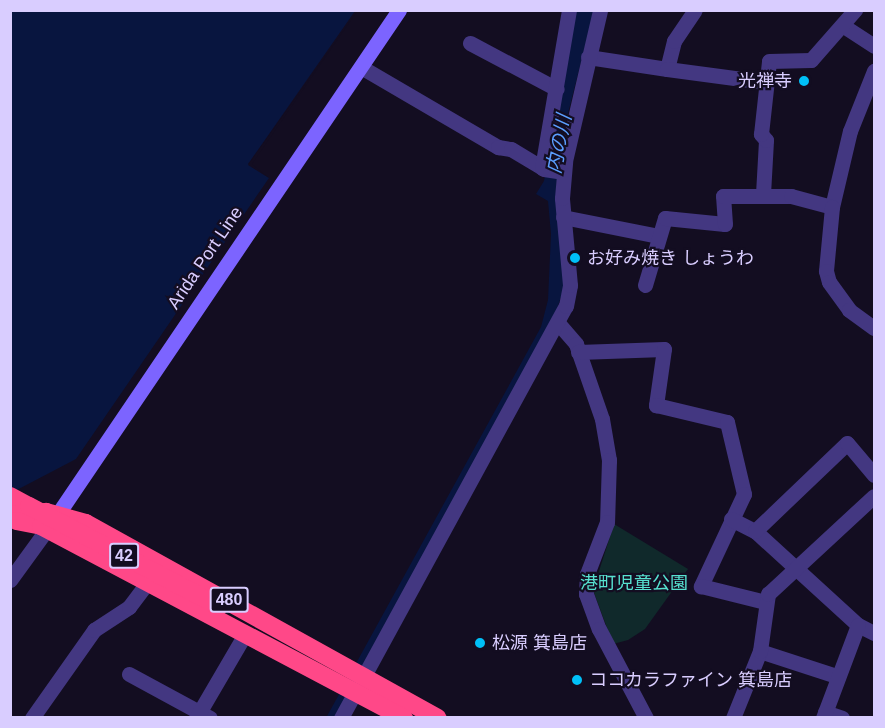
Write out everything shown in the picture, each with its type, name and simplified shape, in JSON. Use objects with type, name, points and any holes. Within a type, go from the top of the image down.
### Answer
[{"type":"highway","name":"42","points":[[10,496],[423,717]]},
{"type":"highway","name":"480","points":[[10,515],[58,514],[86,523],[154,560],[360,683],[404,717]]},
{"type":"highway","name":"480","points":[[10,522],[32,522],[245,634],[438,717]]},
{"type":"main road","name":"Arida Port Line","points":[[47,529],[399,10]]},
{"type":"street","points":[[543,168],[569,10]]},
{"type":"street","points":[[341,717],[558,323],[570,290],[563,217],[562,172],[569,132],[600,10]]},
{"type":"street","points":[[667,69],[674,41],[696,10]]},
{"type":"street","points":[[763,194],[764,82],[770,61],[811,60],[855,10]]},
{"type":"street","points":[[842,25],[874,46]]},
{"type":"street","points":[[470,43],[556,89]]},
{"type":"street","points":[[588,57],[764,82]]},
{"type":"street","points":[[361,67],[543,168],[562,172]]},
{"type":"street","points":[[874,71],[853,122],[832,207],[826,271],[829,282],[849,310],[874,328]]},
{"type":"street","points":[[645,285],[665,218],[724,224],[723,196],[760,197],[763,194],[791,196],[832,207]]},
{"type":"street","points":[[563,217],[660,236]]},
{"type":"street","points":[[558,323],[569,333],[578,352],[602,419],[609,460],[607,522],[587,574],[586,594],[599,628],[646,717]]},
{"type":"street","points":[[578,352],[664,349],[656,405],[727,422],[744,494],[701,586],[765,602]]},
{"type":"street","points":[[755,531],[847,443],[874,475]]},
{"type":"street","points":[[733,717],[760,651],[765,602],[768,594],[796,572],[874,496]]},
{"type":"street","points":[[731,519],[755,531],[796,572],[858,625],[874,633]]},
{"type":"street","points":[[10,580],[47,529]]},
{"type":"street","points":[[32,717],[94,630],[129,607],[154,560]]},
{"type":"street","points":[[842,717],[824,715],[836,676],[858,625]]},
{"type":"street","points":[[129,674],[202,716],[245,634]]},
{"type":"street","points":[[760,651],[836,676]]},
{"type":"green space","name":"港町児童公園","points":[[614,524],[688,569],[645,629],[628,640],[613,644],[593,590]]},
{"type":"water","points":[[11,11],[355,11],[248,164],[269,178],[76,459],[11,493]]},
{"type":"water","name":"内の川","points":[[572,11],[594,11],[564,129],[556,188],[565,285],[555,315],[337,717],[326,718],[541,327],[548,300],[551,234],[548,201],[536,194],[544,181]]},
{"type":"pier","points":[[358,10],[252,164],[269,178],[248,165]]},
{"type":"place","name":"光禅寺","points":[[804,81]]},
{"type":"place","name":"お好み焼き しょうわ","points":[[575,258]]},
{"type":"place","name":"松源 箕島店","points":[[480,643]]},
{"type":"place","name":"ココカラファイン 箕島店","points":[[577,680]]}]
